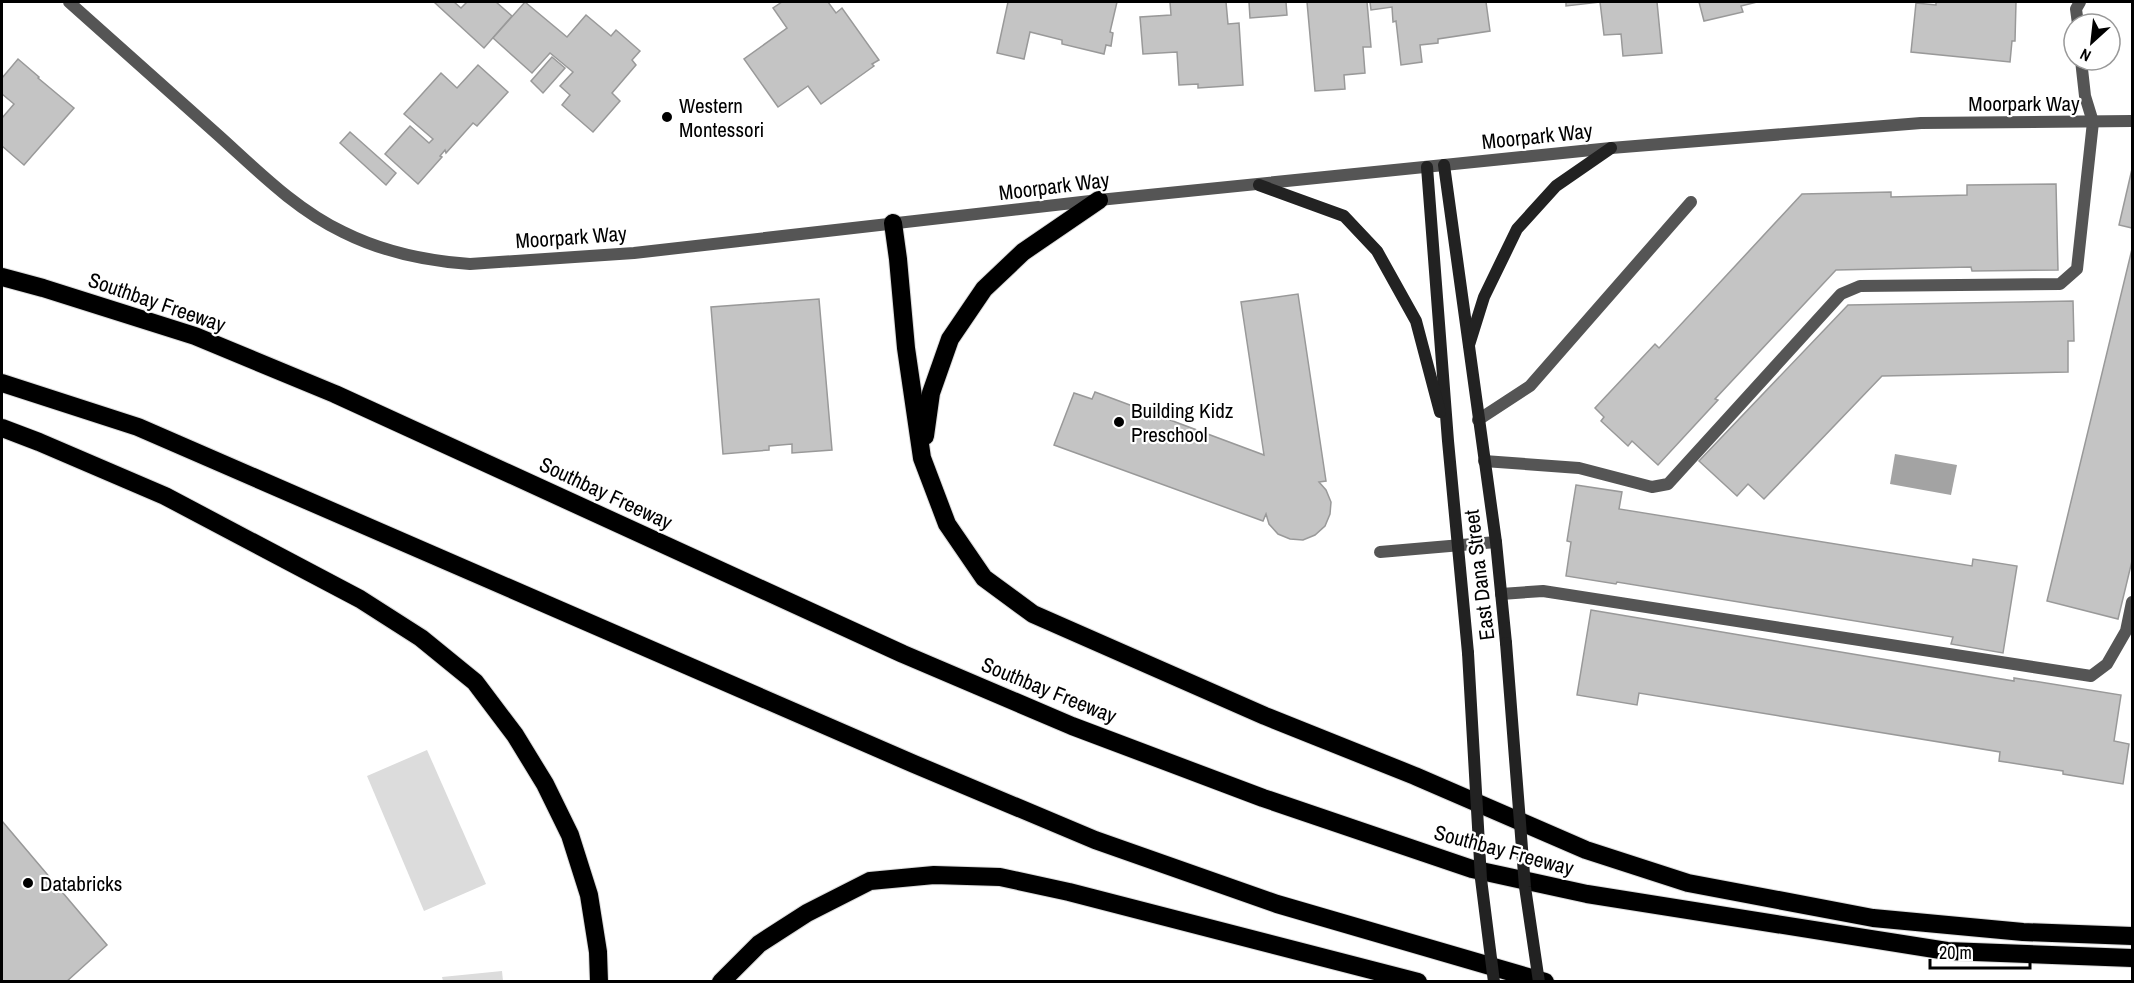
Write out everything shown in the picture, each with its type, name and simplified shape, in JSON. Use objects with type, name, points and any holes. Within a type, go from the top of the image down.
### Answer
[{"type":"highway","points":[[922,458],[931,393],[950,339],[984,289],[1023,252],[1099,200]]},
{"type":"highway","points":[[893,223],[906,348],[922,458],[947,524],[984,578],[1033,614],[1265,716],[1415,776],[1586,850],[1688,883],[1874,918],[2023,932],[2133,936]]},
{"type":"highway","name":"Southbay Freeway","points":[[2,277],[195,336],[335,394],[903,654],[1072,726],[1263,798],[1472,868],[1587,894],[1947,951],[2133,958]]},
{"type":"highway","points":[[2,384],[138,427],[892,755],[1095,840],[1277,904],[1545,981]]},
{"type":"highway","points":[[2,428],[165,496],[360,599],[421,638],[475,682],[515,735],[545,784],[570,835],[589,895],[598,952],[599,981]]},
{"type":"highway","points":[[721,981],[759,944],[807,913],[870,880],[934,875],[1000,877],[1080,895],[1418,981]]},
{"type":"highway","points":[[734,981],[761,948],[807,913]]},
{"type":"main road","points":[[1468,349],[1484,297],[1517,230],[1556,186],[1611,148]]},
{"type":"main road","name":"East Dana Street","points":[[1444,165],[1496,542],[1525,886],[1539,981]]},
{"type":"main road","name":"East Dana Street","points":[[1427,167],[1448,441],[1468,654],[1482,879],[1494,981]]},
{"type":"main road","points":[[1258,185],[1344,216],[1377,251],[1416,321],[1448,441]]},
{"type":"street","name":"Moorpark Way","points":[[69,2],[293,201],[341,232],[390,252],[470,264],[634,253],[1099,200],[1611,148],[1921,123],[2133,121]]},
{"type":"street","points":[[1484,461],[1579,468],[1652,487],[1668,484],[1841,294],[1860,286],[2061,284],[2077,269],[2093,122],[2085,96],[2082,72]]},
{"type":"street","points":[[1478,420],[1530,386],[1691,202]]},
{"type":"street","points":[[1380,552],[1496,542]]},
{"type":"street","points":[[1501,594],[1543,591],[2091,676],[2107,664],[2112,656],[2126,631],[2133,602]]},
{"type":"shaded area","points":[[1895,454],[1957,465],[1951,495],[1890,484]]},
{"type":"shaded area","points":[[427,750],[486,884],[424,911],[367,776]]},
{"type":"shaded area","points":[[502,971],[503,981],[443,981],[442,977]]},
{"type":"building","points":[[434,2],[454,2],[461,8],[467,2],[496,2],[512,16],[484,48]]},
{"type":"building","points":[[525,2],[567,37],[586,15],[611,36],[616,30],[640,51],[632,60],[636,65],[612,93],[620,101],[593,132],[562,105],[570,95],[560,86],[573,72],[550,53],[532,73],[493,38]]},
{"type":"building","points":[[782,2],[828,2],[836,13],[842,8],[879,60],[821,104],[808,86],[778,107],[744,59],[787,28],[773,8]]},
{"type":"building","points":[[1008,2],[1117,2],[1110,32],[1113,33],[1111,46],[1106,45],[1104,54],[1062,44],[1062,40],[1030,32],[1024,59],[997,53]]},
{"type":"building","points":[[1170,2],[1226,2],[1228,24],[1239,23],[1243,85],[1198,88],[1198,84],[1179,85],[1177,52],[1143,54],[1140,17],[1171,15]]},
{"type":"building","points":[[1249,2],[1286,2],[1287,15],[1250,18]]},
{"type":"building","points":[[1307,2],[1367,2],[1371,47],[1363,47],[1365,73],[1344,75],[1345,89],[1315,91]]},
{"type":"building","points":[[1370,2],[1486,2],[1490,31],[1438,39],[1438,43],[1420,45],[1422,62],[1401,65],[1396,21],[1393,22],[1392,7],[1371,10]]},
{"type":"building","points":[[1566,2],[1600,2],[1566,6]]},
{"type":"building","points":[[1600,2],[1657,2],[1662,53],[1623,56],[1621,34],[1604,35]]},
{"type":"building","points":[[1699,2],[1757,2],[1741,6],[1743,12],[1704,21]]},
{"type":"building","points":[[1936,2],[2016,2],[2015,41],[2012,41],[2010,62],[1911,52],[1916,3],[1936,5]]},
{"type":"building","points":[[552,57],[565,68],[543,93],[531,81]]},
{"type":"building","points":[[18,59],[74,108],[24,165],[2,146],[2,118],[14,104],[2,94],[2,78]]},
{"type":"building","points":[[478,65],[508,92],[477,126],[473,123],[446,153],[445,150],[440,156],[442,157],[418,184],[385,154],[410,126],[429,143],[433,139],[404,114],[441,73],[457,88]]},
{"type":"building","points":[[350,132],[396,173],[386,185],[340,143]]},
{"type":"building","points":[[2132,169],[2132,228],[2119,225]]},
{"type":"building","points":[[2056,184],[2058,270],[1972,271],[1971,267],[1836,270],[1715,399],[1718,400],[1658,465],[1632,441],[1628,446],[1601,421],[1604,417],[1595,408],[1655,344],[1659,348],[1802,194],[1891,192],[1891,197],[1967,195],[1967,185]]},
{"type":"building","points":[[2132,249],[2132,561],[2118,619],[2047,601]]},
{"type":"building","name":"Building Kidz Preschool","points":[[1298,294],[1326,481],[1319,482],[1326,490],[1331,502],[1330,514],[1325,526],[1315,535],[1303,540],[1290,539],[1278,534],[1269,524],[1266,514],[1263,521],[1054,445],[1074,393],[1092,399],[1095,392],[1264,455],[1241,302]]},
{"type":"building","points":[[819,299],[832,450],[792,453],[792,444],[769,446],[769,450],[723,454],[711,307]]},
{"type":"building","points":[[2073,301],[2074,341],[2068,341],[2068,372],[1882,376],[1764,499],[1748,484],[1737,496],[1699,461],[1848,305]]},
{"type":"building","points":[[1576,485],[1622,492],[1619,509],[1972,566],[1973,559],[2017,566],[2003,653],[1951,644],[1953,637],[1617,582],[1616,584],[1566,576],[1571,542],[1567,541]]},
{"type":"building","points":[[1591,610],[2014,681],[2014,678],[2121,695],[2114,741],[2129,744],[2123,784],[2063,774],[2063,771],[1999,761],[2000,752],[1639,693],[1637,705],[1577,695]]},
{"type":"building","name":"Databricks","points":[[2,821],[107,945],[66,982],[2,982]]},
{"type":"place","name":"Western Montessori","points":[[667,117]]},
{"type":"place","name":"Building Kidz Preschool","points":[[1119,422]]},
{"type":"place","name":"Databricks","points":[[28,883]]}]
